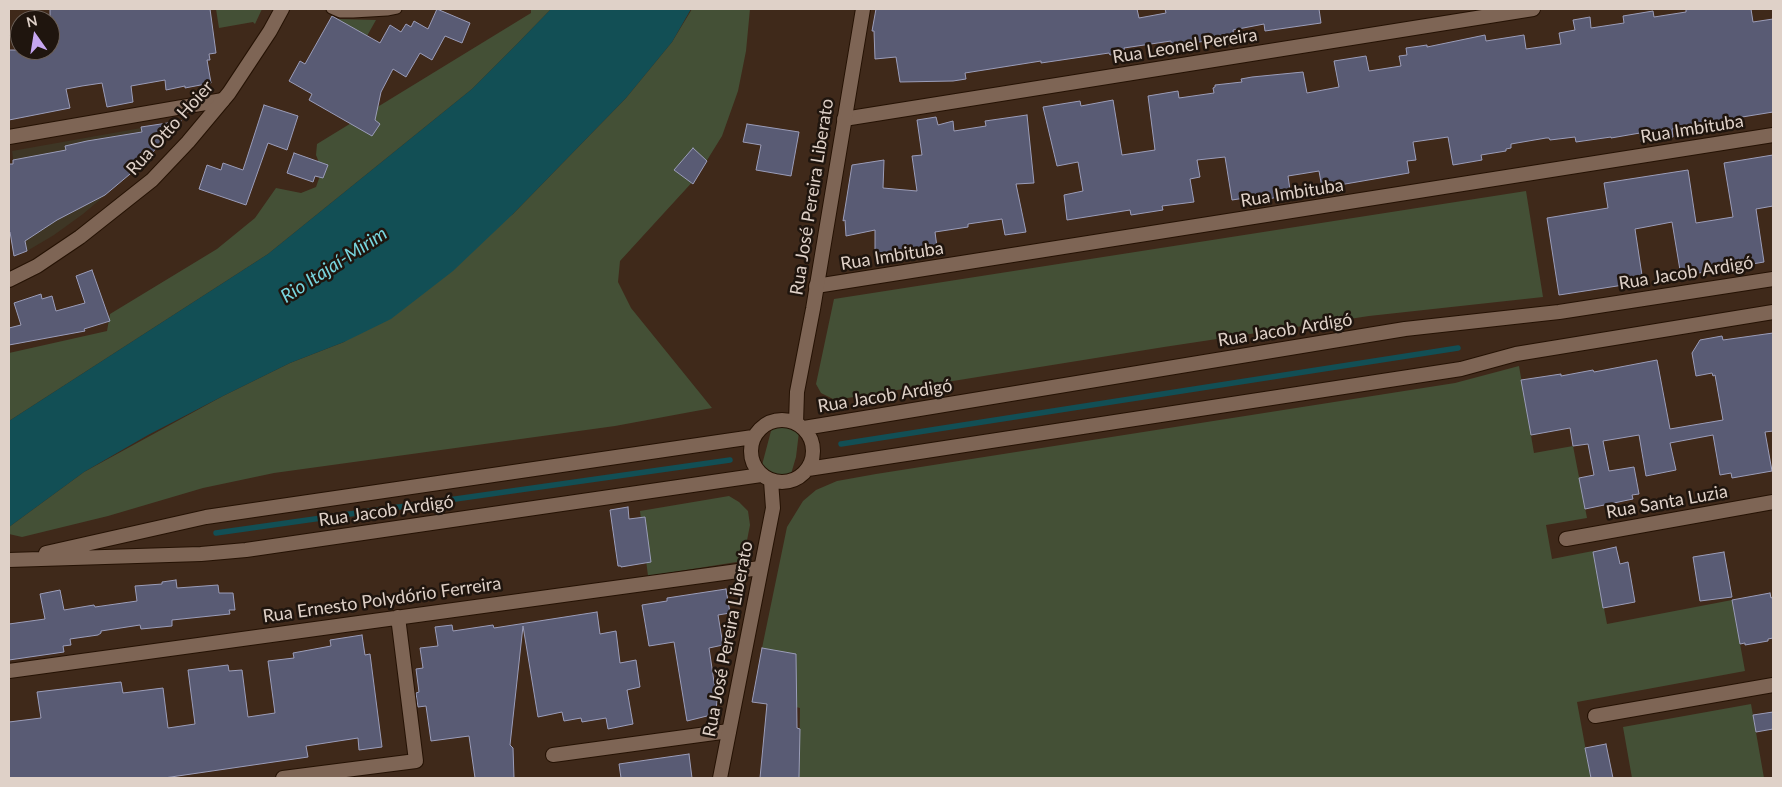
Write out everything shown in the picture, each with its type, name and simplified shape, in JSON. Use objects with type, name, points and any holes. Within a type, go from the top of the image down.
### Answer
[{"type":"main road","name":"Rua Otto Hoier","points":[[9,280],[37,266],[80,237],[152,180],[188,142],[223,100],[270,31],[282,9]]},
{"type":"main road","name":"Rua José Pereira Liberato","points":[[800,426],[797,392],[863,9]]},
{"type":"main road","name":"Rua Leonel Pereira","points":[[844,119],[1533,9]]},
{"type":"main road","points":[[9,137],[223,100]]},
{"type":"main road","name":"Rua Imbituba","points":[[816,286],[1773,135]]},
{"type":"main road","name":"Rua Jacob Ardigó","points":[[800,426],[1405,329],[1559,312],[1773,279]]},
{"type":"main road","points":[[808,469],[1461,369],[1516,354],[1773,312]]},
{"type":"main road","name":"Rua José Pereira Liberato","points":[[775,420],[797,392]]},
{"type":"main road","points":[[775,420],[785,420],[800,426],[809,435],[812,443],[812,461],[808,469],[792,481],[782,482],[766,478],[755,468],[750,453],[753,437],[766,423],[775,420]]},
{"type":"main road","name":"Rua Jacob Ardigó","points":[[12,560],[206,517],[753,437]]},
{"type":"main road","name":"Rua José Pereira Liberato","points":[[766,478],[773,508]]},
{"type":"main road","name":"Rua Jacob Ardigó","points":[[12,560],[202,554],[246,550],[766,478]]},
{"type":"main road","name":"Rua José Pereira Liberato","points":[[720,778],[773,508],[792,481]]},
{"type":"main road","name":"Rua Santa Luzia","points":[[1566,540],[1773,502]]},
{"type":"main road","name":"Rua Ernesto Polydório Ferreira","points":[[9,671],[760,568]]},
{"type":"main road","points":[[283,778],[416,761],[398,617]]},
{"type":"main road","points":[[1595,716],[1773,685]]},
{"type":"main road","points":[[553,755],[729,731]]},
{"type":"lane","points":[[331,9],[340,13],[397,9]]},
{"type":"shaded area","points":[[175,122],[177,126],[142,164],[83,214],[54,235],[27,251],[12,151]]},
{"type":"green space","points":[[216,9],[262,9],[255,24],[253,22],[219,28]]},
{"type":"green space","points":[[531,9],[551,9],[472,89],[268,254],[9,421],[9,353],[107,331],[110,314],[217,249],[255,218],[276,188],[301,193],[316,187],[322,170],[316,155],[317,144],[531,13]]},
{"type":"green space","points":[[692,9],[750,9],[746,51],[738,91],[722,136],[696,178],[620,261],[618,282],[631,308],[712,408],[615,426],[274,473],[203,488],[108,516],[22,537],[9,534],[9,527],[84,472],[223,396],[290,363],[344,342],[513,214],[626,98],[672,42]]},
{"type":"green space","points":[[337,19],[376,20],[367,36]]},
{"type":"green space","points":[[1526,191],[1543,297],[1369,316],[835,400],[821,393],[816,384],[834,299]]},
{"type":"green space","points":[[1519,366],[1534,453],[1573,446],[1587,518],[1546,525],[1552,559],[1593,551],[1607,624],[1732,600],[1745,671],[1577,702],[1591,778],[799,778],[800,708],[796,707],[796,655],[762,648],[787,527],[803,501],[816,490],[837,481],[876,474],[1455,383]]},
{"type":"green space","points":[[782,424],[795,427],[799,432],[796,457],[791,474],[782,477],[764,471],[762,465],[771,431],[774,425]]},
{"type":"green space","points":[[729,496],[748,511],[750,525],[743,561],[648,576],[640,511]]},
{"type":"green space","points":[[1751,704],[1764,778],[1632,778],[1623,727]]},
{"type":"water","name":"Rio Itajaí-Mirim","points":[[551,9],[691,9],[672,42],[626,98],[513,214],[453,271],[391,319],[344,342],[290,363],[148,435],[84,472],[9,527],[9,421],[268,254],[472,89]]},
{"type":"building","points":[[210,9],[216,53],[209,54],[210,60],[207,60],[211,83],[166,90],[165,80],[131,86],[133,102],[107,107],[102,83],[82,86],[66,89],[70,108],[9,120],[9,50],[10,60],[60,60],[60,10],[50,10]]},
{"type":"building","points":[[437,9],[470,23],[462,43],[445,36],[432,60],[420,53],[406,77],[393,69],[381,92],[375,120],[380,124],[372,136],[309,100],[312,94],[289,81],[300,61],[305,64],[332,16],[380,43],[390,25],[401,32],[406,24],[411,27],[414,21],[428,29]]},
{"type":"building","points":[[876,9],[1137,9],[1139,18],[1166,13],[1165,9],[1319,9],[1321,23],[1265,31],[1264,24],[1233,30],[1235,43],[1213,46],[1212,40],[1174,46],[1171,45],[1171,41],[1124,48],[1125,52],[1110,55],[1109,53],[1041,63],[1041,61],[965,73],[966,79],[953,81],[900,82],[896,57],[875,59],[874,31],[872,31]]},
{"type":"building","points":[[1686,9],[1751,9],[1753,22],[1773,19],[1773,112],[1736,118],[1737,126],[1704,132],[1703,124],[1672,129],[1673,137],[1641,142],[1640,133],[1576,142],[1575,137],[1550,140],[1546,138],[1511,144],[1511,148],[1506,149],[1506,151],[1481,155],[1482,160],[1453,165],[1448,137],[1413,142],[1416,160],[1407,161],[1409,173],[1322,188],[1319,171],[1288,176],[1290,190],[1278,192],[1278,197],[1259,201],[1258,196],[1232,200],[1225,157],[1197,160],[1200,177],[1190,179],[1194,202],[1162,206],[1163,210],[1131,215],[1130,210],[1067,220],[1064,195],[1083,191],[1078,162],[1057,166],[1043,107],[1080,101],[1081,106],[1113,100],[1122,155],[1155,150],[1148,96],[1178,91],[1179,98],[1214,93],[1213,88],[1215,85],[1242,82],[1241,79],[1252,77],[1303,72],[1307,93],[1339,87],[1334,61],[1366,56],[1369,71],[1401,66],[1399,56],[1407,55],[1406,48],[1427,45],[1427,47],[1485,35],[1486,41],[1524,35],[1526,49],[1561,44],[1559,33],[1575,30],[1573,20],[1590,17],[1591,28],[1624,23],[1623,16],[1653,11],[1654,17],[1686,12]]},
{"type":"building","points":[[264,105],[298,116],[287,150],[268,143],[246,205],[199,189],[207,165],[221,170],[223,163],[243,170]]},
{"type":"building","points":[[1027,115],[1034,183],[1016,184],[1026,232],[1005,235],[1002,219],[968,224],[968,227],[935,232],[938,255],[912,259],[911,253],[875,255],[875,230],[846,236],[845,220],[843,221],[852,165],[884,160],[883,188],[917,191],[912,156],[922,155],[917,120],[936,117],[938,125],[953,121],[954,131],[986,126],[985,121]]},
{"type":"building","points":[[181,121],[142,164],[105,195],[57,220],[25,241],[27,251],[14,256],[9,233],[9,164],[13,164],[13,160],[66,150],[65,146],[87,141],[142,132],[141,127]]},
{"type":"building","points":[[747,124],[799,132],[791,176],[756,170],[761,145],[743,142]]},
{"type":"building","points":[[693,148],[707,161],[693,184],[674,170]]},
{"type":"building","points":[[294,153],[328,165],[323,178],[315,176],[313,182],[287,173]]},
{"type":"building","points":[[1773,155],[1773,206],[1756,209],[1764,262],[1681,276],[1672,222],[1635,229],[1643,282],[1559,295],[1547,218],[1608,208],[1604,183],[1688,170],[1696,223],[1733,217],[1724,163]]},
{"type":"building","points":[[92,270],[110,321],[84,329],[85,331],[9,345],[9,328],[21,325],[14,303],[41,294],[42,299],[52,296],[56,311],[85,303],[76,276]]},
{"type":"building","points":[[1773,333],[1773,431],[1765,432],[1772,471],[1732,478],[1731,473],[1720,475],[1713,435],[1670,443],[1676,470],[1646,476],[1639,435],[1603,441],[1609,471],[1634,467],[1639,494],[1632,495],[1633,499],[1585,509],[1579,478],[1594,475],[1588,444],[1573,446],[1570,428],[1531,435],[1521,380],[1561,374],[1561,376],[1593,370],[1594,372],[1657,360],[1670,429],[1723,420],[1715,375],[1713,376],[1712,373],[1696,376],[1692,353],[1700,340],[1722,336],[1723,340]]},
{"type":"building","points":[[628,507],[629,519],[645,517],[651,562],[621,567],[618,566],[610,510]]},
{"type":"building","points":[[1616,547],[1620,564],[1628,562],[1635,602],[1603,608],[1593,552]]},
{"type":"building","points":[[1724,552],[1732,597],[1700,601],[1693,557]]},
{"type":"building","points":[[176,580],[177,588],[218,585],[219,593],[233,593],[235,610],[229,610],[230,614],[172,620],[172,626],[141,629],[140,625],[101,631],[98,635],[70,639],[71,645],[63,646],[64,652],[9,660],[9,624],[45,619],[40,594],[60,590],[64,610],[94,605],[95,607],[137,601],[135,586],[162,584],[162,582]]},
{"type":"building","points":[[726,589],[730,613],[718,615],[723,645],[709,648],[717,702],[715,714],[687,721],[674,642],[649,646],[642,605],[667,601],[667,598]]},
{"type":"building","points":[[1770,593],[1771,598],[1773,597],[1773,638],[1768,639],[1768,641],[1745,645],[1745,643],[1740,644],[1732,600]]},
{"type":"building","points":[[597,612],[600,634],[616,631],[620,663],[636,660],[640,687],[627,690],[633,724],[608,729],[606,718],[582,722],[581,718],[564,721],[562,712],[538,717],[523,626],[510,745],[513,748],[514,778],[475,778],[469,736],[431,741],[426,706],[418,707],[416,693],[419,692],[416,669],[423,668],[420,648],[438,646],[435,627],[452,625],[453,631],[493,625],[494,628]]},
{"type":"building","points":[[362,635],[365,655],[370,654],[382,747],[359,750],[358,738],[306,746],[308,757],[164,778],[9,778],[9,722],[41,718],[37,692],[121,682],[123,693],[163,688],[168,728],[195,724],[188,670],[228,665],[229,671],[242,670],[248,717],[275,713],[268,661],[294,658],[293,653],[331,646],[330,640]]},
{"type":"building","points":[[762,648],[796,654],[797,728],[800,729],[799,778],[760,778],[767,704],[752,702]]},
{"type":"building","points":[[1773,712],[1773,729],[1756,732],[1753,715]]},
{"type":"building","points":[[1606,744],[1613,778],[1591,778],[1585,748]]},
{"type":"building","points":[[689,754],[692,778],[621,778],[619,764]]},
{"type":"waterway","points":[[841,444],[1458,348]]},
{"type":"waterway","points":[[216,533],[730,460]]}]
